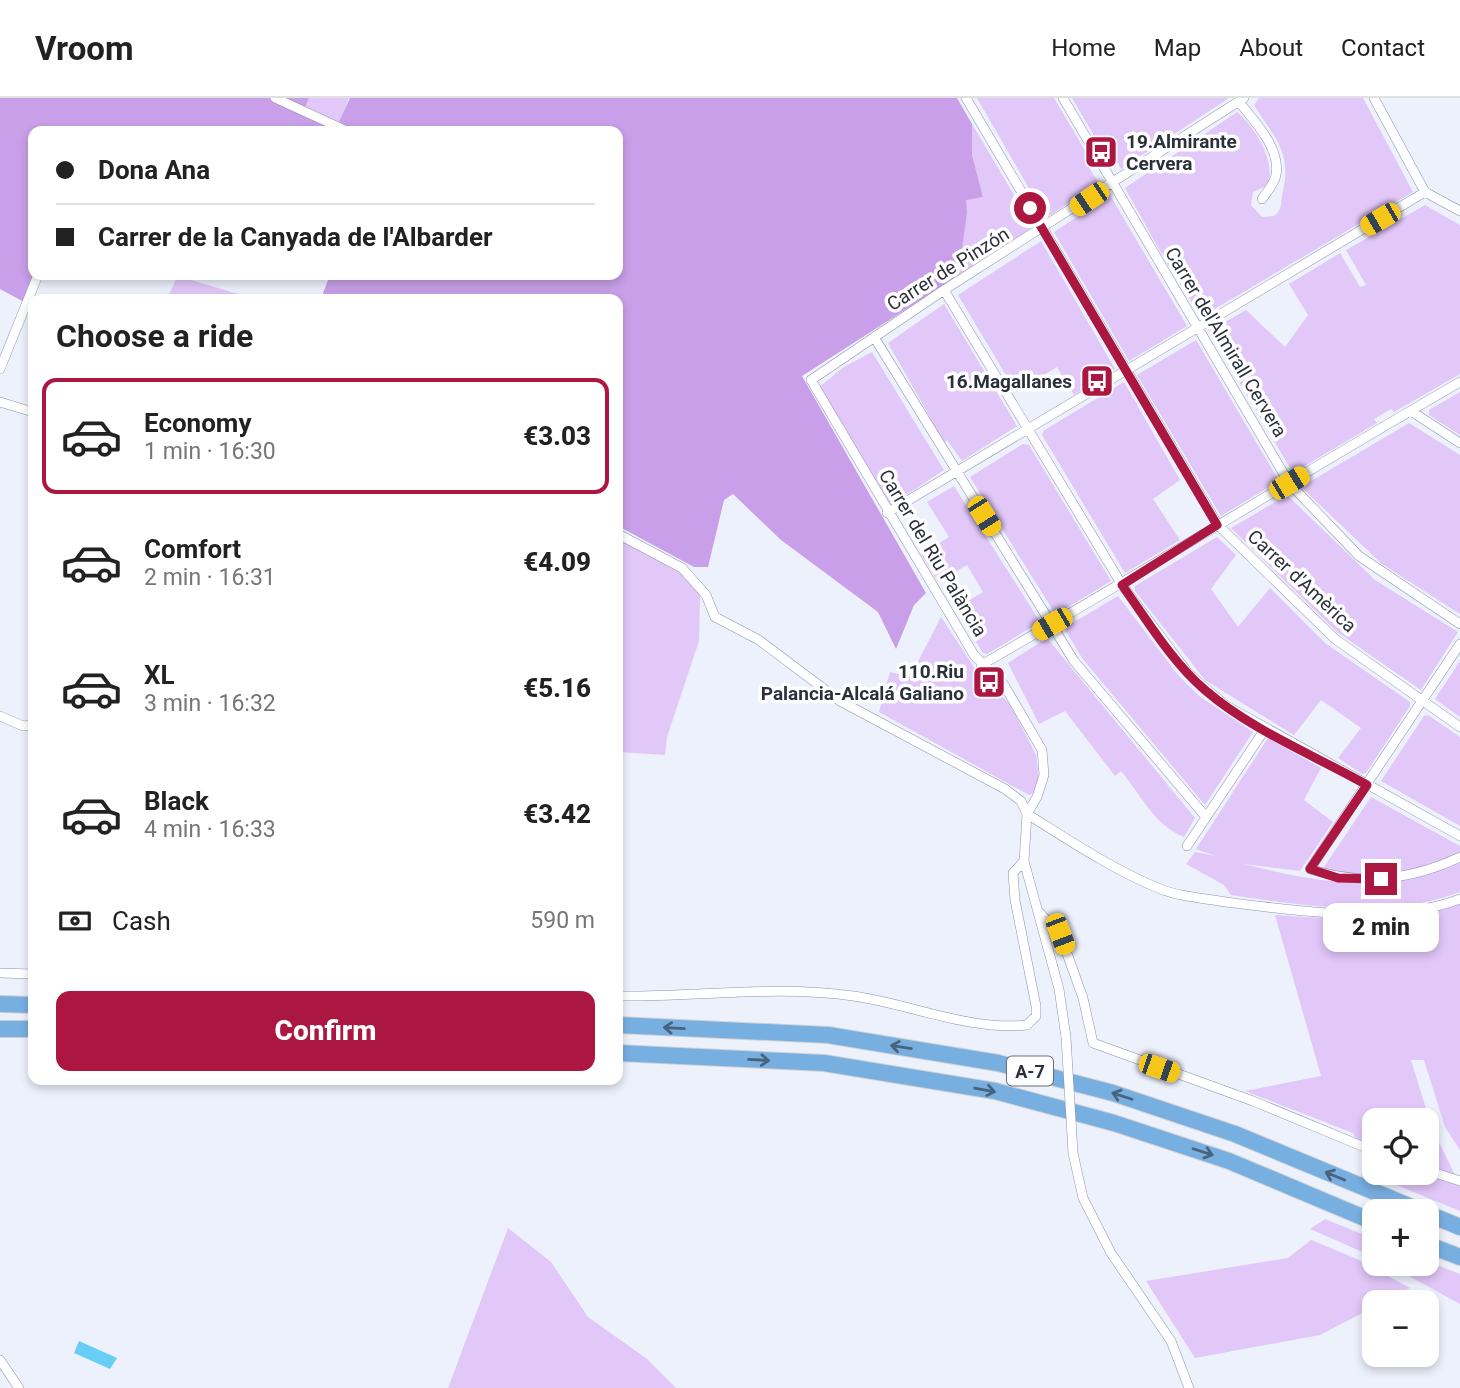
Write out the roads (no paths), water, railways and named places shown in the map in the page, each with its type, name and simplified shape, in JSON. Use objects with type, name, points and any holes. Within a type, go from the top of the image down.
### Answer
[{"type":"highway","points":[[0,1004],[28,1005]]},
{"type":"highway","name":"A-7","points":[[623,1026],[828,1035],[998,1063],[1113,1093],[1235,1134],[1392,1199]]},
{"type":"highway","points":[[0,1029],[28,1029]]},
{"type":"highway","name":"A-7","points":[[623,1053],[824,1063],[995,1091],[1115,1123],[1229,1161],[1362,1217]]},
{"type":"highway","points":[[1439,1218],[1460,1227]]},
{"type":"highway","points":[[1439,1249],[1460,1257]]},
{"type":"street","points":[[275,98],[336,126]]},
{"type":"street","name":"Carrer d'Amèrica","points":[[966,98],[1217,525],[1335,639],[1460,727]]},
{"type":"street","name":"Carrer del'Almirall Cervera","points":[[1063,98],[1289,483],[1359,556],[1460,624]]},
{"type":"street","points":[[1374,98],[1426,191],[1460,211]]},
{"type":"street","points":[[1242,100],[1269,143],[1274,158],[1276,177],[1262,200]]},
{"type":"street","name":"Carrer de Pinzón","points":[[811,380],[944,290],[1043,230],[1242,100]]},
{"type":"street","points":[[887,513],[1426,191]]},
{"type":"street","points":[[944,290],[1122,585],[1168,648],[1205,690],[1265,729],[1460,836]]},
{"type":"street","points":[[0,369],[28,300]]},
{"type":"street","points":[[874,337],[1074,661],[1206,817]]},
{"type":"street","name":"Carrer del Riu Palància","points":[[811,380],[887,513],[981,665],[1004,685],[1042,750],[1044,775],[1037,797],[1027,814]]},
{"type":"street","points":[[981,665],[1122,585],[1217,525],[1460,383]]},
{"type":"street","points":[[0,402],[28,410]]},
{"type":"street","points":[[1411,411],[1460,443]]},
{"type":"street","points":[[623,537],[682,568],[706,595],[715,617],[759,640],[840,701],[1005,789],[1021,801],[1027,814],[1024,861],[1059,989],[1066,1037],[1073,1153],[1083,1198],[1111,1253],[1171,1341],[1189,1388]]},
{"type":"street","points":[[1460,644],[1310,869],[1338,878],[1381,879],[1428,870],[1460,857]]},
{"type":"street","points":[[0,716],[28,726]]},
{"type":"street","points":[[1188,846],[1265,729]]},
{"type":"street","points":[[1027,814],[1104,861],[1173,893],[1272,908],[1362,912],[1410,911],[1441,906],[1460,899]]},
{"type":"street","points":[[623,996],[797,992],[853,996],[971,1022],[1027,1025],[1036,1016],[1036,1006],[1017,912],[1013,873],[1024,861]]},
{"type":"street","points":[[1037,909],[1060,934],[1083,998],[1093,1043],[1253,1101],[1362,1146]]},
{"type":"street","points":[[0,973],[28,974]]},
{"type":"street","points":[[1439,1174],[1460,1181]]},
{"type":"street","points":[[0,1360],[19,1388]]},
{"type":"water","points":[[79,1341],[117,1358],[110,1369],[74,1353]]},
{"type":"place","name":"19.Almirante Cervera","points":[[1101,152]]},
{"type":"place","name":"16.Magallanes","points":[[1097,381]]},
{"type":"place","name":"110.Riu Palancia-Alcalá Galiano","points":[[989,682]]}]
